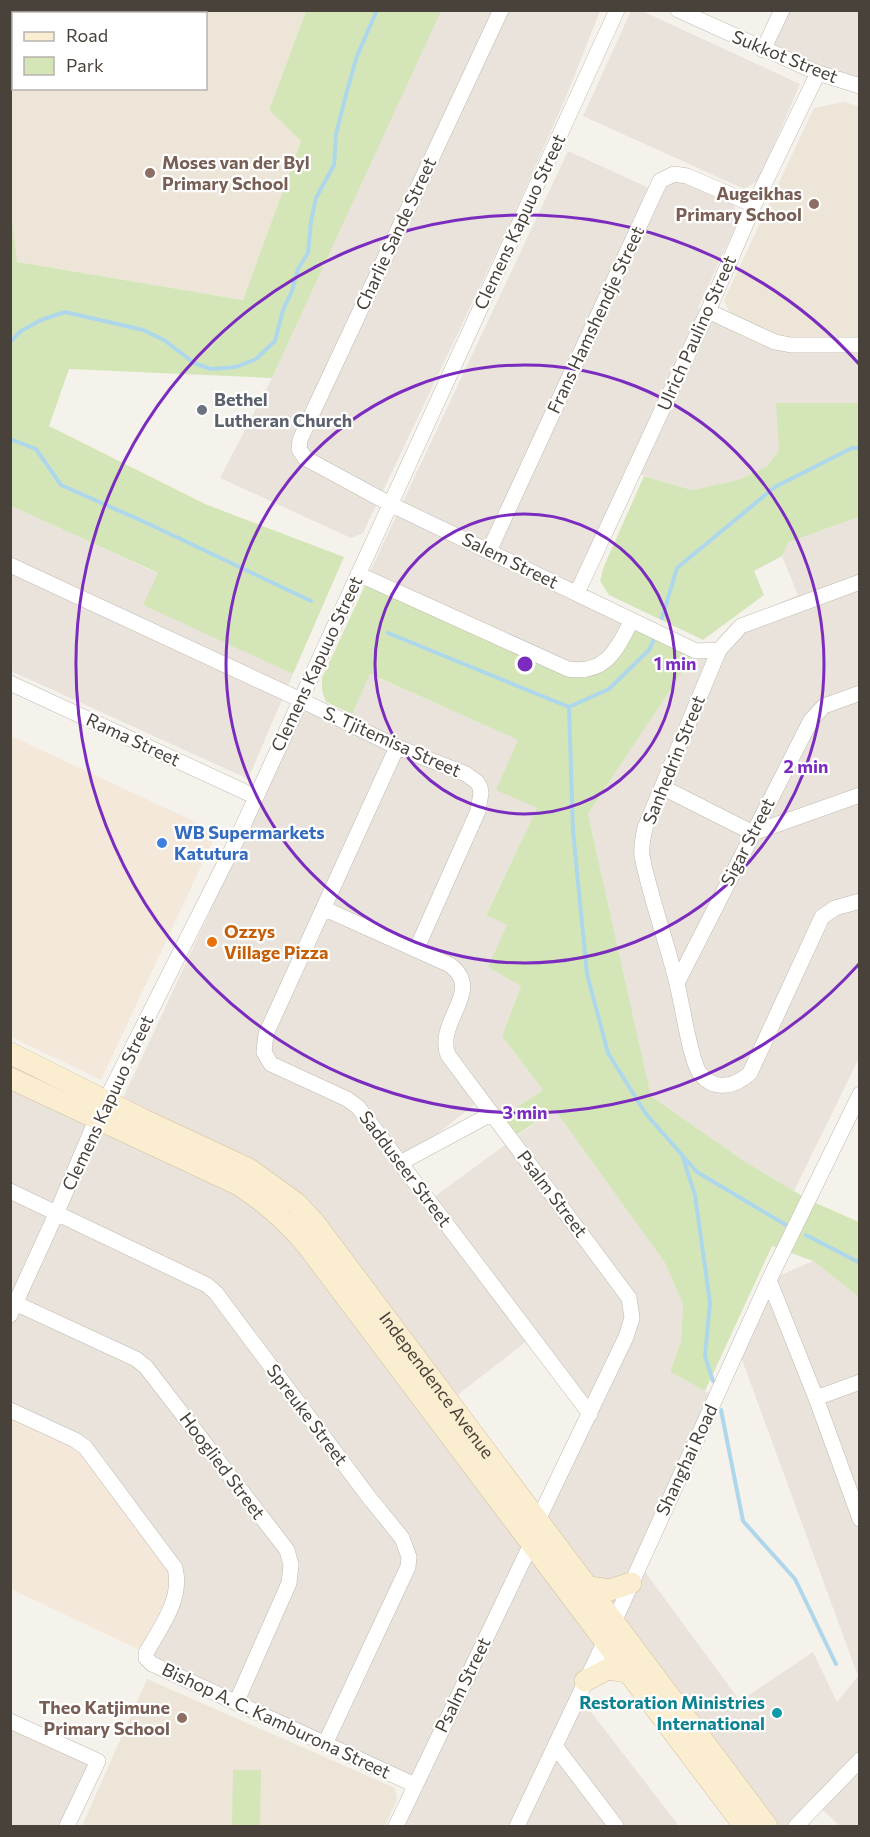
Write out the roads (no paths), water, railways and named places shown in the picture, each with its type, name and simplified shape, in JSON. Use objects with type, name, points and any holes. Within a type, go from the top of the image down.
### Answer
[{"type":"main road","name":"Independence Avenue","points":[[10,1053],[102,1109],[239,1185],[267,1204],[288,1223],[744,1827]]},
{"type":"main road","name":"Independence Avenue","points":[[10,1078],[102,1109],[144,1120],[249,1169],[296,1203],[314,1222],[767,1827]]},
{"type":"main road","points":[[588,1587],[610,1590],[631,1583]]},
{"type":"main road","points":[[585,1681],[608,1669],[628,1672]]},
{"type":"street","name":"Charlie Sande Street","points":[[305,458],[299,449],[300,440],[501,10]]},
{"type":"street","name":"Clemens Kapuuo Street","points":[[13,1309],[102,1109],[256,797],[617,10]]},
{"type":"street","name":"Sukkot Street","points":[[678,10],[818,73],[860,86]]},
{"type":"street","points":[[763,50],[782,10]]},
{"type":"street","name":"Ulrich Paulino Street","points":[[577,593],[708,311],[754,205],[818,73]]},
{"type":"street","name":"Frans Hamshendje Street","points":[[489,551],[660,181],[675,174],[687,176],[754,205]]},
{"type":"street","points":[[708,311],[783,343],[860,345]]},
{"type":"street","name":"Salem Street","points":[[305,458],[390,504],[696,651],[718,650]]},
{"type":"street","name":"S. Tjitemisa Street","points":[[10,565],[397,747],[466,774],[477,782],[481,793],[474,820],[416,950]]},
{"type":"street","points":[[358,574],[568,669],[584,669],[607,660],[615,654],[632,620]]},
{"type":"street","name":"Sanhedrin Street","points":[[860,582],[741,626],[718,650],[645,828],[642,848],[699,1071],[714,1084],[723,1086],[741,1082],[750,1072],[822,917],[835,908],[860,901]]},
{"type":"street","name":"Rama Street","points":[[10,683],[256,797]]},
{"type":"street","name":"Sigar Street","points":[[677,983],[816,712],[824,706],[860,693]]},
{"type":"street","name":"Sadduseer Street","points":[[397,747],[266,1034],[264,1052],[271,1064],[281,1070],[353,1102],[402,1162],[590,1414]]},
{"type":"street","points":[[662,787],[753,833],[860,795]]},
{"type":"street","name":"Psalm Street","points":[[325,909],[450,965],[461,975],[464,987],[445,1035],[445,1048],[451,1060],[629,1298],[632,1318],[628,1331],[538,1520]]},
{"type":"street","name":"Shanghai Road","points":[[517,1827],[603,1641],[614,1622],[769,1280],[860,1094]]},
{"type":"street","points":[[402,1162],[491,1114]]},
{"type":"street","name":"Spreuke Street","points":[[10,1191],[202,1281],[212,1289],[402,1538],[410,1557],[405,1575],[325,1743]]},
{"type":"street","points":[[769,1280],[816,1398],[860,1519]]},
{"type":"street","name":"Hooglied Street","points":[[13,1309],[136,1359],[146,1367],[287,1550],[291,1565],[289,1583],[236,1702]]},
{"type":"street","points":[[816,1398],[860,1382]]},
{"type":"street","name":"Bishop A. C. Kamburona Street","points":[[10,1410],[75,1440],[85,1447],[175,1568],[177,1583],[174,1600],[146,1653],[146,1658],[152,1664],[415,1785]]},
{"type":"street","name":"Psalm Street","points":[[396,1827],[531,1544]]},
{"type":"street","points":[[10,1721],[98,1761],[67,1827]]},
{"type":"street","points":[[555,1746],[616,1827]]},
{"type":"street","points":[[796,1827],[858,1765]]},
{"type":"waterway","points":[[10,342],[21,331],[41,320],[65,312],[143,330],[164,340],[194,363],[211,369],[236,367],[256,359],[275,341],[283,310],[292,291],[298,269],[308,253],[316,198],[334,165],[336,134],[347,91],[357,56],[377,10]]},
{"type":"waterway","points":[[10,439],[36,449],[61,485],[311,601]]},
{"type":"waterway","points":[[662,618],[677,568],[775,487],[852,448],[860,448]]},
{"type":"waterway","points":[[388,633],[569,707],[609,689],[649,650],[654,639]]},
{"type":"waterway","points":[[569,707],[573,831],[587,974],[608,1053],[646,1114],[697,1172],[786,1225]]},
{"type":"waterway","points":[[683,1158],[695,1195],[710,1303],[705,1356],[713,1381]]},
{"type":"waterway","points":[[806,1235],[860,1263]]},
{"type":"waterway","points":[[721,1410],[743,1521],[795,1579],[836,1664]]},
{"type":"place","name":"Moses van der Byl Primary School","points":[[150,173]]},
{"type":"place","name":"Augeikhas Primary School","points":[[814,204]]},
{"type":"place","name":"Bethel Lutheran Church","points":[[202,410]]},
{"type":"place","name":"WB Supermarkets Katutura","points":[[162,843]]},
{"type":"place","name":"Ozzys Village Pizza","points":[[212,942]]},
{"type":"place","name":"Restoration Ministries International","points":[[777,1713]]},
{"type":"place","name":"Theo Katjimune Primary School","points":[[182,1718]]}]
